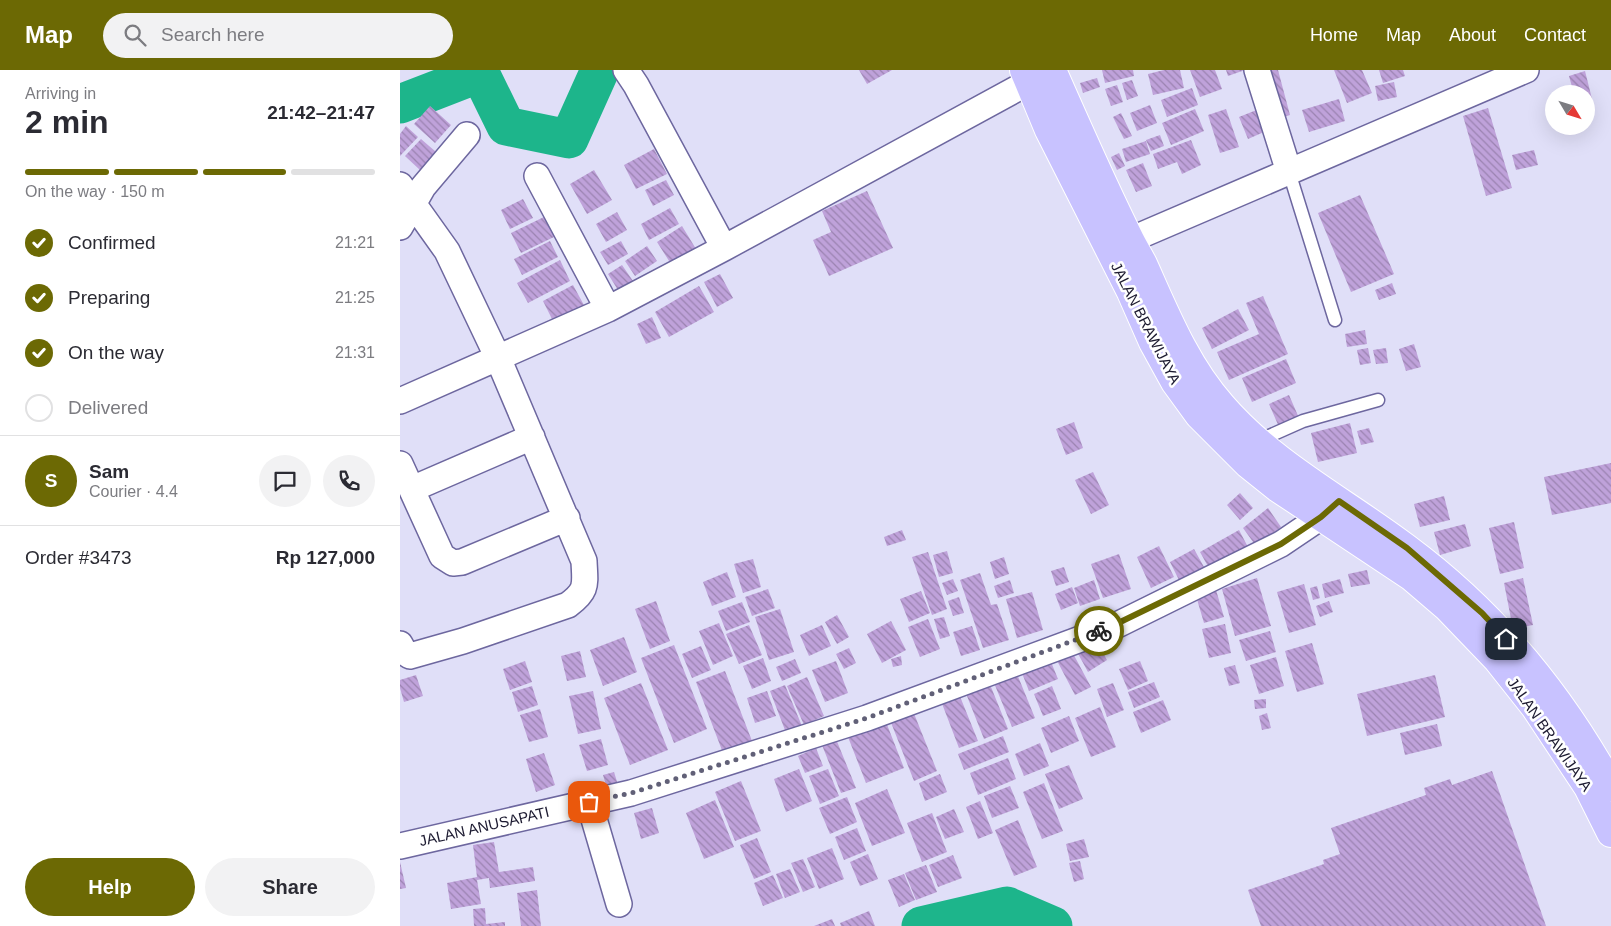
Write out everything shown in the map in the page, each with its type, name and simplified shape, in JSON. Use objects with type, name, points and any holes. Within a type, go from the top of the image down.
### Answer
[{"type":"highway","name":"JALAN BRAWIJAYA","points":[[1035,74],[1119,245],[1203,381],[1221,406],[1258,442],[1303,478],[1330,509],[1447,606],[1497,659],[1535,707],[1572,763],[1594,798],[1611,833]]},
{"type":"highway","name":"JALAN BRAWIJAYA","points":[[1119,245],[1131,292],[1153,342],[1175,382],[1199,415],[1248,464],[1278,488],[1330,509],[1407,548],[1482,613],[1518,652],[1556,702],[1594,757],[1611,786]]},
{"type":"street","points":[[1257,70],[1289,172]]},
{"type":"street","points":[[1119,245],[1526,70]]},
{"type":"street","points":[[400,401],[608,309],[724,248],[1035,74]]},
{"type":"street","points":[[631,78],[724,248]]},
{"type":"street","points":[[406,195],[423,187],[467,135]]},
{"type":"street","points":[[538,176],[608,309]]},
{"type":"street","points":[[400,227],[406,195]]},
{"type":"street","points":[[400,644],[405,653],[410,656],[464,641],[568,605],[579,596],[584,586],[584,561],[498,358],[447,251],[406,195]]},
{"type":"street","points":[[412,489],[532,437]]},
{"type":"street","points":[[400,464],[442,556],[453,562],[462,562],[566,518]]},
{"type":"street","name":"JALAN ANUSAPATI","points":[[400,846],[631,793],[867,718],[1112,626],[1281,544],[1330,509]]},
{"type":"street","points":[[589,802],[619,904]]},
{"type":"lane","points":[[1289,172],[1335,320]]},
{"type":"lane","points":[[1258,442],[1303,421],[1378,400]]},
{"type":"building","points":[[859,70],[892,70],[867,84]]},
{"type":"building","points":[[1102,70],[1133,70],[1134,76],[1105,83]]},
{"type":"building","points":[[1164,70],[1180,70],[1184,88],[1153,95],[1148,74]]},
{"type":"building","points":[[1190,70],[1215,70],[1222,89],[1200,97]]},
{"type":"building","points":[[1226,70],[1245,70],[1228,76]]},
{"type":"building","points":[[1261,70],[1278,70],[1290,115],[1275,120]]},
{"type":"building","points":[[1334,70],[1362,70],[1372,93],[1347,103]]},
{"type":"building","points":[[1379,70],[1403,70],[1405,76],[1383,83]]},
{"type":"building","points":[[1585,71],[1588,85],[1572,85],[1569,76]]},
{"type":"building","points":[[1097,78],[1100,87],[1083,93],[1080,83]]},
{"type":"building","points":[[1132,80],[1138,96],[1127,100],[1122,83]]},
{"type":"building","points":[[1394,82],[1397,97],[1378,101],[1375,86]]},
{"type":"building","points":[[1117,85],[1123,102],[1111,106],[1105,89]]},
{"type":"building","points":[[1192,88],[1198,105],[1167,117],[1161,100]]},
{"type":"building","points":[[1339,99],[1345,121],[1309,132],[1302,110]]},
{"type":"building","points":[[1150,105],[1157,123],[1137,131],[1130,113]]},
{"type":"building","points":[[430,106],[451,125],[435,143],[414,124]]},
{"type":"building","points":[[1264,107],[1273,128],[1248,139],[1239,117]]},
{"type":"building","points":[[1488,108],[1512,188],[1486,196],[1463,116]]},
{"type":"building","points":[[1195,109],[1204,131],[1171,145],[1162,123]]},
{"type":"building","points":[[1226,109],[1239,147],[1220,153],[1208,115]]},
{"type":"building","points":[[1121,113],[1132,136],[1124,139],[1113,117]]},
{"type":"building","points":[[406,126],[418,137],[400,156],[400,134]]},
{"type":"building","points":[[1160,135],[1164,146],[1151,151],[1146,140]]},
{"type":"building","points":[[421,139],[436,152],[420,170],[405,156]]},
{"type":"building","points":[[1191,140],[1201,165],[1182,174],[1177,162],[1158,169],[1153,154]]},
{"type":"building","points":[[1146,141],[1150,154],[1126,162],[1122,149]]},
{"type":"building","points":[[654,149],[667,174],[636,189],[624,165]]},
{"type":"building","points":[[1534,150],[1538,165],[1516,170],[1512,155]]},
{"type":"building","points":[[1119,153],[1125,166],[1117,170],[1111,157]]},
{"type":"building","points":[[1143,163],[1152,186],[1136,192],[1126,170]]},
{"type":"building","points":[[594,170],[612,200],[587,214],[570,184]]},
{"type":"building","points":[[666,180],[674,195],[653,206],[645,190]]},
{"type":"building","points":[[867,191],[893,248],[829,276],[813,240],[831,232],[822,211]]},
{"type":"building","points":[[1360,195],[1394,274],[1351,292],[1318,213]]},
{"type":"building","points":[[523,199],[533,218],[510,229],[501,210]]},
{"type":"building","points":[[670,208],[679,224],[649,240],[641,224]]},
{"type":"building","points":[[617,212],[627,230],[606,242],[596,224]]},
{"type":"building","points":[[546,216],[556,236],[521,253],[511,233]]},
{"type":"building","points":[[682,226],[696,249],[671,264],[657,242]]},
{"type":"building","points":[[550,241],[558,257],[522,275],[514,259]]},
{"type":"building","points":[[621,241],[628,254],[608,265],[600,252]]},
{"type":"building","points":[[647,246],[657,261],[635,276],[625,261]]},
{"type":"building","points":[[560,260],[570,281],[528,303],[517,283]]},
{"type":"building","points":[[622,265],[633,281],[618,290],[608,274]]},
{"type":"building","points":[[720,274],[733,298],[717,307],[704,282]]},
{"type":"building","points":[[1392,283],[1396,294],[1379,300],[1375,290]]},
{"type":"building","points":[[573,285],[585,307],[554,323],[543,301]]},
{"type":"building","points":[[699,286],[714,312],[669,337],[655,312]]},
{"type":"building","points":[[1263,296],[1288,354],[1229,380],[1217,352],[1259,334],[1246,303]]},
{"type":"building","points":[[1238,309],[1249,330],[1212,349],[1202,328]]},
{"type":"building","points":[[652,317],[661,338],[646,344],[637,324]]},
{"type":"building","points":[[1365,330],[1367,344],[1347,347],[1345,334]]},
{"type":"building","points":[[1414,344],[1421,367],[1406,371],[1399,349]]},
{"type":"building","points":[[1368,348],[1371,363],[1360,365],[1357,350]]},
{"type":"building","points":[[1386,348],[1388,363],[1376,364],[1373,350]]},
{"type":"building","points":[[1286,359],[1296,383],[1252,402],[1242,378]]},
{"type":"building","points":[[1289,395],[1299,418],[1279,427],[1269,404]]},
{"type":"building","points":[[1074,422],[1083,448],[1066,455],[1056,429]]},
{"type":"building","points":[[1350,423],[1357,453],[1318,462],[1311,433]]},
{"type":"building","points":[[1369,428],[1374,442],[1361,445],[1357,431]]},
{"type":"building","points":[[1611,463],[1611,503],[1552,515],[1544,477]]},
{"type":"building","points":[[1093,472],[1109,505],[1091,514],[1075,480]]},
{"type":"building","points":[[1240,493],[1253,508],[1240,520],[1227,505]]},
{"type":"building","points":[[1444,496],[1450,520],[1420,527],[1414,504]]},
{"type":"building","points":[[1268,508],[1281,527],[1256,546],[1243,528]]},
{"type":"building","points":[[1514,522],[1524,568],[1500,574],[1489,528]]},
{"type":"building","points":[[1465,524],[1471,546],[1440,555],[1434,532]]},
{"type":"building","points":[[902,530],[906,540],[887,546],[884,537]]},
{"type":"building","points":[[1239,530],[1249,549],[1210,570],[1200,552]]},
{"type":"building","points":[[1159,546],[1174,577],[1151,588],[1137,557]]},
{"type":"building","points":[[1194,549],[1204,567],[1179,580],[1170,562]]},
{"type":"building","points":[[947,551],[953,573],[939,577],[933,555]]},
{"type":"building","points":[[928,552],[947,609],[932,615],[912,557]]},
{"type":"building","points":[[1119,554],[1131,589],[1103,598],[1091,564]]},
{"type":"building","points":[[1004,557],[1009,574],[995,579],[990,562]]},
{"type":"building","points":[[753,559],[761,587],[743,593],[734,564]]},
{"type":"building","points":[[1064,567],[1069,582],[1056,586],[1051,571]]},
{"type":"building","points":[[1367,570],[1370,584],[1351,587],[1348,574]]},
{"type":"building","points":[[727,572],[736,597],[712,606],[703,582]]},
{"type":"building","points":[[980,573],[991,605],[997,604],[1009,640],[983,648],[960,580]]},
{"type":"building","points":[[1257,578],[1271,626],[1235,636],[1222,589]]},
{"type":"building","points":[[1523,578],[1533,625],[1513,629],[1504,583]]},
{"type":"building","points":[[953,579],[958,591],[947,595],[942,583]]},
{"type":"building","points":[[1340,579],[1344,593],[1325,598],[1322,584]]},
{"type":"building","points":[[1010,580],[1014,593],[998,598],[994,586]]},
{"type":"building","points":[[1094,580],[1100,599],[1080,606],[1074,588]]},
{"type":"building","points":[[1304,584],[1316,625],[1289,633],[1277,592]]},
{"type":"building","points":[[1317,586],[1320,598],[1313,600],[1310,588]]},
{"type":"building","points":[[1072,587],[1078,603],[1061,610],[1055,594]]},
{"type":"building","points":[[768,589],[775,608],[752,616],[745,597]]},
{"type":"building","points":[[1216,590],[1224,617],[1204,623],[1196,596]]},
{"type":"building","points":[[921,591],[930,613],[909,622],[900,599]]},
{"type":"building","points":[[1032,592],[1043,630],[1017,638],[1006,599]]},
{"type":"building","points":[[959,597],[964,613],[953,616],[948,601]]},
{"type":"building","points":[[656,601],[670,641],[650,649],[635,609]]},
{"type":"building","points":[[1329,601],[1333,612],[1320,617],[1316,606]]},
{"type":"building","points":[[742,602],[750,622],[726,631],[718,611]]},
{"type":"building","points":[[780,609],[794,652],[769,660],[755,617]]},
{"type":"building","points":[[837,615],[849,637],[837,644],[825,622]]},
{"type":"building","points":[[944,617],[950,636],[940,639],[934,619]]},
{"type":"building","points":[[928,619],[940,649],[920,657],[908,627]]},
{"type":"building","points":[[891,621],[906,650],[882,663],[867,634]]},
{"type":"building","points":[[719,623],[733,656],[713,665],[699,631]]},
{"type":"building","points":[[1225,624],[1231,653],[1209,658],[1202,629]]},
{"type":"building","points":[[749,625],[762,655],[739,664],[726,634]]},
{"type":"building","points":[[822,625],[831,646],[809,656],[800,635]]},
{"type":"building","points":[[972,626],[980,650],[961,656],[953,632]]},
{"type":"building","points":[[1270,631],[1276,652],[1246,661],[1239,640]]},
{"type":"building","points":[[624,637],[637,672],[603,686],[590,650]]},
{"type":"building","points":[[1095,639],[1107,660],[1088,672],[1076,650]]},
{"type":"building","points":[[1312,643],[1324,684],[1297,692],[1285,651]]},
{"type":"building","points":[[674,645],[707,729],[674,743],[641,658]]},
{"type":"building","points":[[701,646],[711,670],[692,678],[682,654]]},
{"type":"building","points":[[1069,646],[1091,687],[1075,695],[1054,655]]},
{"type":"building","points":[[849,648],[856,663],[844,669],[836,654]]},
{"type":"building","points":[[580,651],[586,677],[567,681],[561,656]]},
{"type":"building","points":[[901,656],[902,665],[893,667],[891,659]]},
{"type":"building","points":[[1049,657],[1058,679],[1029,691],[1020,668]]},
{"type":"building","points":[[1276,657],[1284,686],[1259,694],[1250,665]]},
{"type":"building","points":[[763,658],[771,681],[752,689],[743,666]]},
{"type":"building","points":[[795,659],[801,673],[782,681],[776,667]]},
{"type":"building","points":[[525,661],[532,682],[510,690],[503,669]]},
{"type":"building","points":[[836,661],[848,693],[825,702],[812,670]]},
{"type":"building","points":[[1140,661],[1148,681],[1128,690],[1119,669]]},
{"type":"building","points":[[1235,665],[1240,683],[1229,686],[1224,668]]},
{"type":"building","points":[[1015,669],[1035,718],[1012,727],[992,678]]},
{"type":"building","points":[[725,671],[752,741],[723,753],[696,682]]},
{"type":"building","points":[[416,675],[423,696],[404,702],[400,680]]},
{"type":"building","points":[[1435,675],[1445,717],[1367,736],[1357,694]]},
{"type":"building","points":[[807,677],[824,716],[804,725],[787,686]]},
{"type":"building","points":[[989,682],[1008,729],[984,739],[965,691]]},
{"type":"building","points":[[1154,682],[1160,697],[1134,708],[1128,692]]},
{"type":"building","points":[[641,683],[668,750],[630,765],[604,698]]},
{"type":"building","points":[[1113,683],[1124,710],[1107,717],[1097,689]]},
{"type":"building","points":[[785,685],[804,731],[788,738],[770,691]]},
{"type":"building","points":[[532,686],[538,705],[518,712],[512,692]]},
{"type":"building","points":[[1052,686],[1061,709],[1043,716],[1034,694]]},
{"type":"building","points":[[593,691],[601,729],[578,734],[569,696]]},
{"type":"building","points":[[767,691],[776,716],[755,723],[747,698]]},
{"type":"building","points":[[959,694],[978,741],[959,748],[941,701]]},
{"type":"building","points":[[1266,699],[1266,708],[1255,709],[1254,700]]},
{"type":"building","points":[[1163,700],[1171,720],[1141,733],[1133,712]]},
{"type":"building","points":[[1100,707],[1116,747],[1091,757],[1075,718]]},
{"type":"building","points":[[540,709],[548,737],[529,742],[520,715]]},
{"type":"building","points":[[913,711],[937,771],[914,781],[890,720]]},
{"type":"building","points":[[1267,713],[1271,728],[1262,730],[1259,716]]},
{"type":"building","points":[[1069,716],[1079,741],[1051,753],[1041,728]]},
{"type":"building","points":[[886,722],[904,768],[866,783],[848,737]]},
{"type":"building","points":[[1437,724],[1442,746],[1405,755],[1400,733]]},
{"type":"building","points":[[1003,736],[1009,752],[964,770],[958,754]]},
{"type":"building","points":[[601,739],[608,765],[587,771],[579,745]]},
{"type":"building","points":[[836,739],[856,788],[841,793],[822,745]]},
{"type":"building","points":[[1040,743],[1049,766],[1024,776],[1015,754]]},
{"type":"building","points":[[816,748],[823,766],[805,773],[798,756]]},
{"type":"building","points":[[544,753],[555,785],[536,792],[526,759]]},
{"type":"building","points":[[1008,758],[1016,779],[978,795],[970,773]]},
{"type":"building","points":[[1069,765],[1083,799],[1059,809],[1045,774]]},
{"type":"building","points":[[799,769],[812,801],[786,812],[774,779]]},
{"type":"building","points":[[828,769],[839,796],[820,804],[809,776]]},
{"type":"building","points":[[1492,771],[1546,926],[1261,926],[1248,890],[1324,864],[1323,860],[1340,854],[1331,828],[1426,795],[1424,788],[1450,779],[1452,785]]},
{"type":"building","points":[[614,772],[619,788],[608,792],[603,775]]},
{"type":"building","points":[[940,774],[947,792],[925,801],[919,783]]},
{"type":"building","points":[[741,781],[761,831],[735,841],[715,792]]},
{"type":"building","points":[[1044,783],[1063,831],[1042,839],[1023,792]]},
{"type":"building","points":[[1010,786],[1019,808],[992,818],[984,796]]},
{"type":"building","points":[[887,789],[905,833],[872,846],[855,803]]},
{"type":"building","points":[[847,797],[857,822],[830,834],[819,808]]},
{"type":"building","points":[[715,800],[734,847],[704,859],[686,813]]},
{"type":"building","points":[[980,801],[993,833],[978,839],[966,807]]},
{"type":"building","points":[[652,808],[659,833],[641,839],[634,813]]},
{"type":"building","points":[[954,809],[964,832],[945,839],[936,817]]},
{"type":"building","points":[[932,813],[947,852],[922,862],[907,823]]},
{"type":"building","points":[[1018,820],[1037,867],[1014,876],[995,830]]},
{"type":"building","points":[[857,828],[866,851],[844,860],[835,837]]},
{"type":"building","points":[[757,838],[771,872],[754,879],[740,845]]},
{"type":"building","points":[[1084,839],[1089,857],[1070,861],[1066,844]]},
{"type":"building","points":[[494,842],[499,872],[533,867],[535,881],[490,888],[489,878],[477,880],[481,904],[451,909],[447,883],[477,877],[473,845]]},
{"type":"building","points":[[832,848],[844,879],[819,889],[807,858]]},
{"type":"building","points":[[868,854],[878,879],[860,886],[850,862]]},
{"type":"building","points":[[953,855],[962,878],[938,887],[929,865]]},
{"type":"building","points":[[803,859],[815,887],[803,892],[791,863]]},
{"type":"building","points":[[1080,861],[1084,879],[1074,882],[1069,863]]},
{"type":"building","points":[[400,862],[406,888],[400,889]]},
{"type":"building","points":[[926,865],[937,892],[916,900],[905,873]]},
{"type":"building","points":[[790,869],[800,892],[785,898],[776,874]]},
{"type":"building","points":[[904,874],[915,900],[899,907],[888,880]]},
{"type":"building","points":[[773,875],[783,898],[763,906],[754,883]]},
{"type":"building","points":[[537,890],[541,926],[521,926],[517,893]]},
{"type":"building","points":[[485,908],[486,924],[505,922],[505,926],[474,926],[473,909]]},
{"type":"building","points":[[869,911],[875,926],[841,926],[840,923]]},
{"type":"building","points":[[832,919],[835,926],[814,926]]},
{"type":"waterway","points":[[400,104],[480,73],[506,126],[569,139],[600,70]]},
{"type":"waterway","points":[[921,926],[1007,906],[1053,926]]},
{"type":"way so far","points":[[589,802],[631,793],[867,718],[1099,631]]},
{"type":"route","points":[[1099,631],[1281,544],[1321,517],[1339,501],[1407,548],[1482,613],[1506,639]]}]
